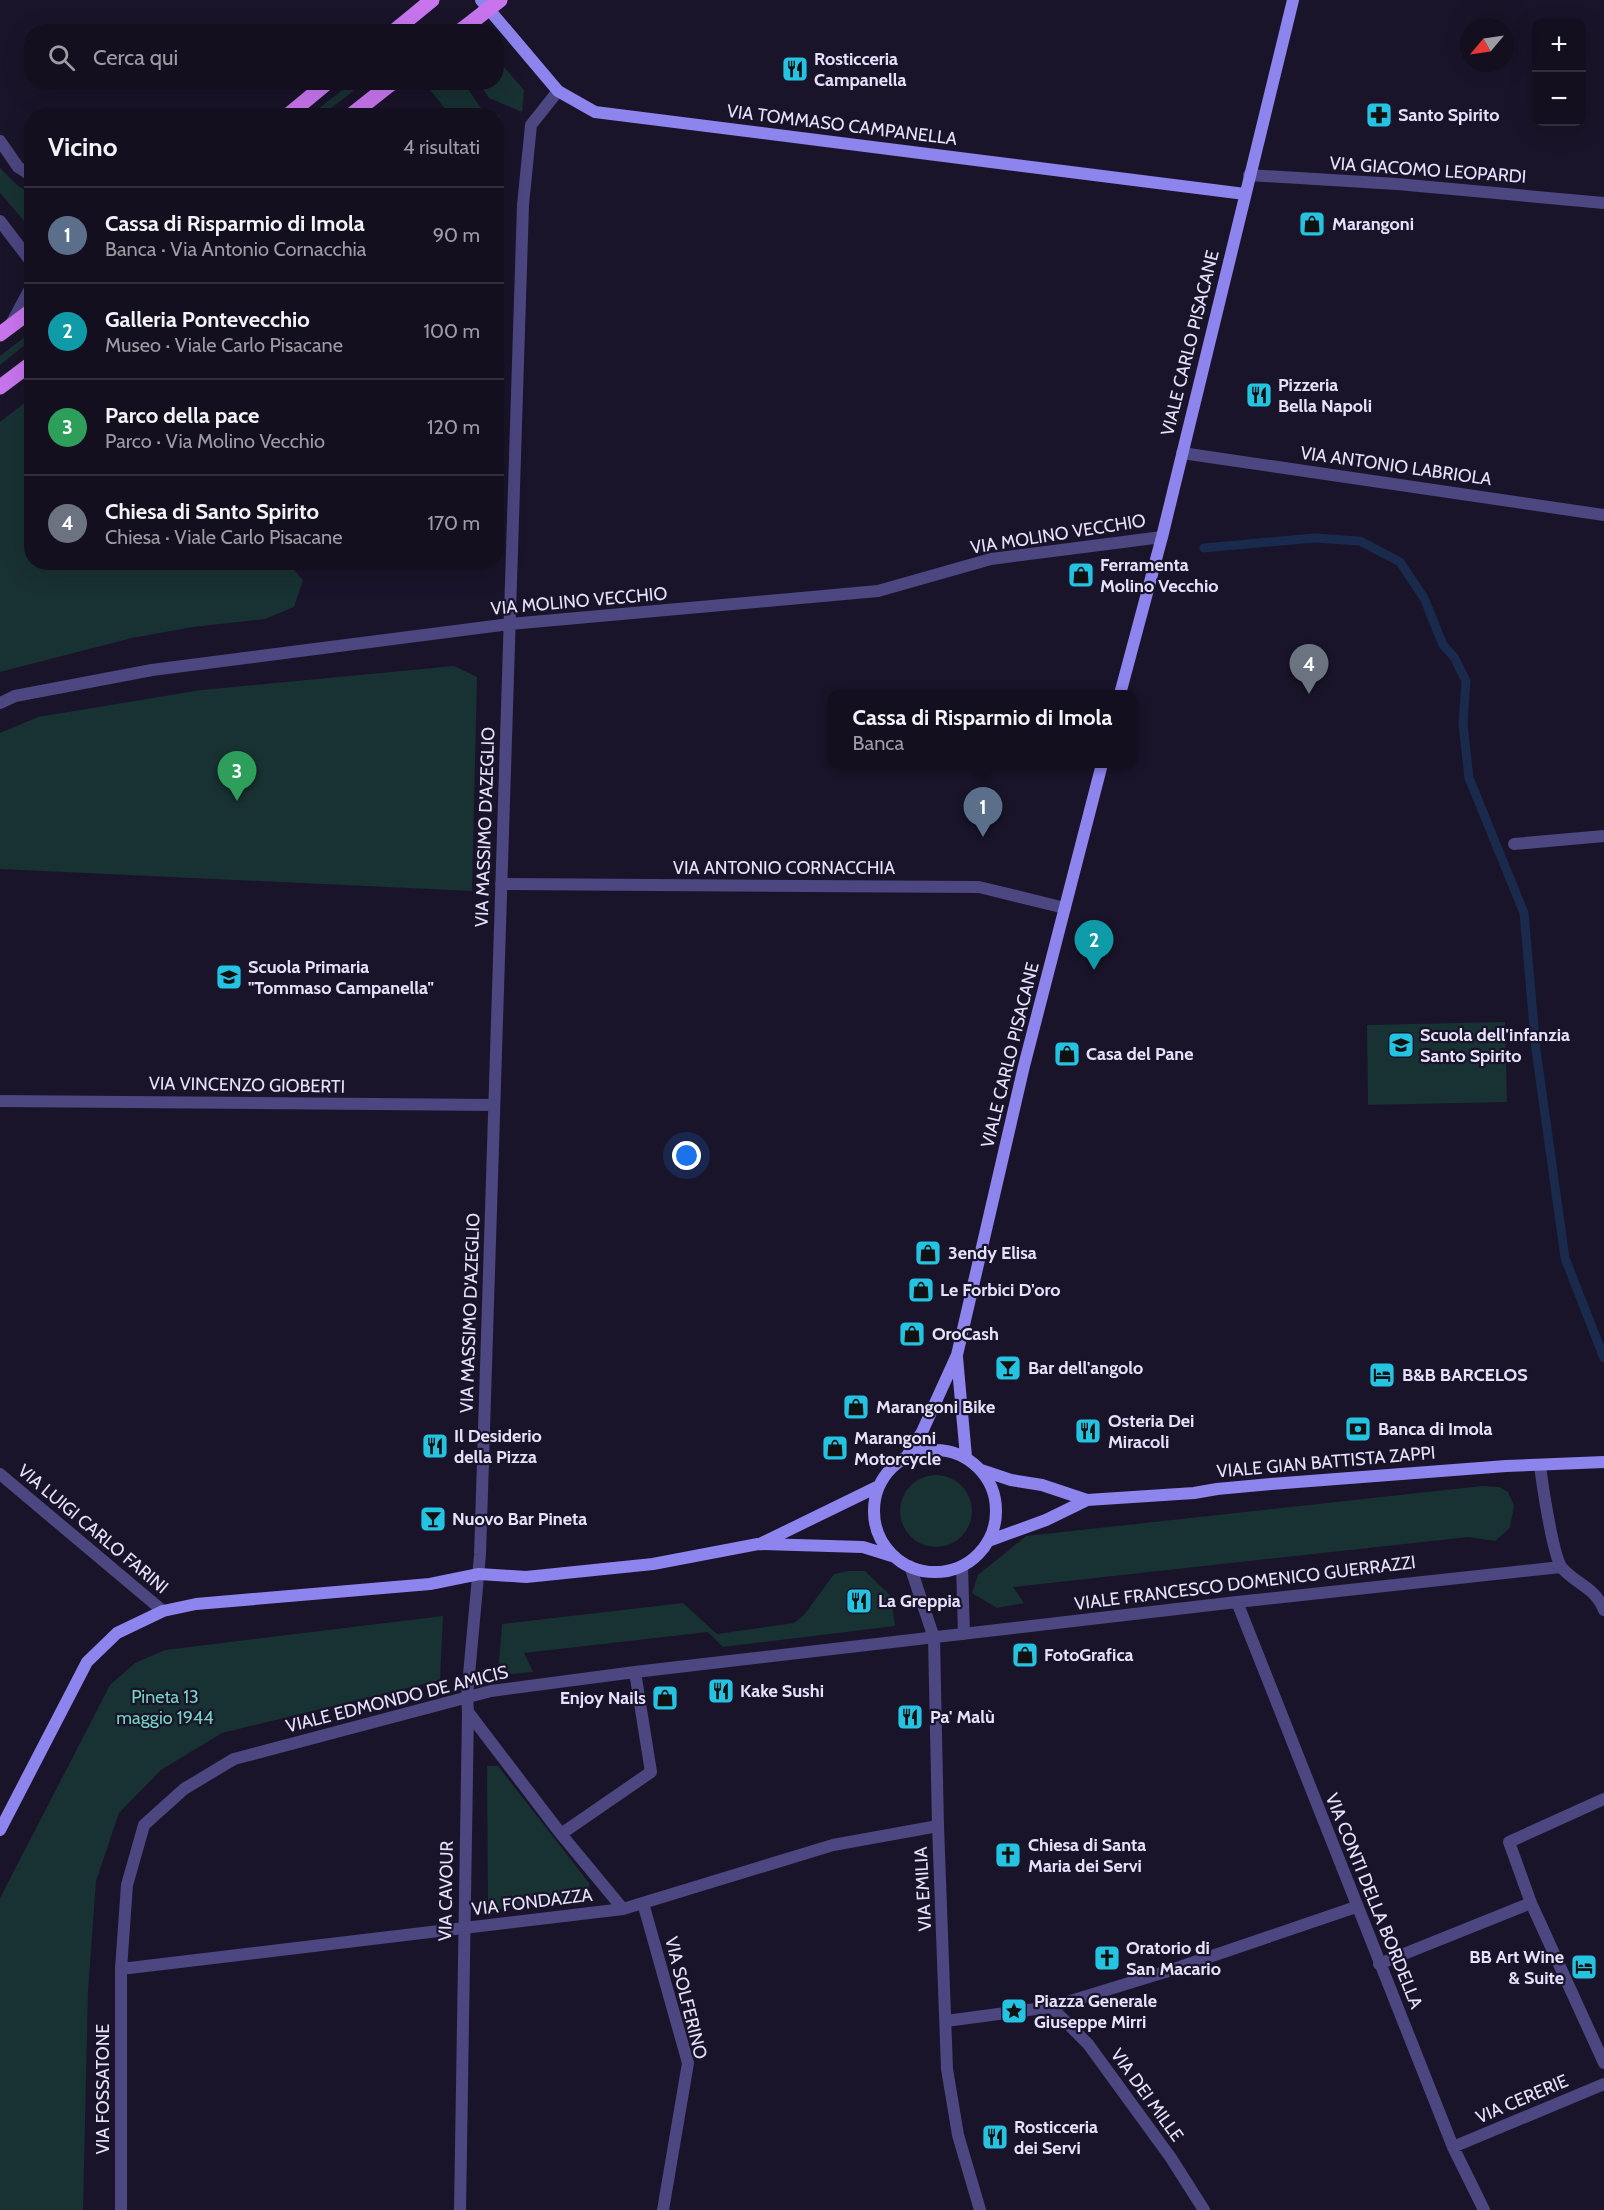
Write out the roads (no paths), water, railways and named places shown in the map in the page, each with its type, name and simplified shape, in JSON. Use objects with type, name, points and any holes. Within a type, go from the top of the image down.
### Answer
[{"type":"main road","points":[[403,24],[432,0]]},
{"type":"main road","points":[[468,24],[490,3]]},
{"type":"main road","points":[[297,108],[318,90]]},
{"type":"main road","points":[[360,108],[383,90]]},
{"type":"main road","points":[[5,330],[24,316]]},
{"type":"main road","points":[[0,387],[24,369]]},
{"type":"street","name":"VIALE CARLO PISACANE","points":[[1121,690],[1162,537],[1293,0]]},
{"type":"street","name":"VIA TOMMASO CAMPANELLA","points":[[490,3],[558,92],[595,112],[1245,194]]},
{"type":"street","name":"VIA MASSIMO D'AZEGLIO","points":[[479,1574],[523,205],[531,125],[558,92]]},
{"type":"street","points":[[0,141],[18,167],[24,171]]},
{"type":"street","name":"VIA GIACOMO LEOPARDI","points":[[1249,176],[1397,184],[1604,203]]},
{"type":"street","points":[[0,221],[24,252]]},
{"type":"street","points":[[5,330],[24,298]]},
{"type":"street","name":"VIA ANTONIO LABRIOLA","points":[[1182,453],[1604,515]]},
{"type":"street","name":"VIA MOLINO VECCHIO","points":[[0,702],[15,696],[152,670],[510,624],[878,591],[991,559],[1162,537]]},
{"type":"street","name":"VIALE CARLO PISACANE","points":[[907,1456],[922,1432],[957,1355],[1024,1066],[1101,768]]},
{"type":"street","points":[[1514,844],[1604,836]]},
{"type":"street","name":"VIA ANTONIO CORNACCHIA","points":[[501,884],[979,887],[1065,908]]},
{"type":"street","name":"VIA VINCENZO GIOBERTI","points":[[0,1101],[494,1105]]},
{"type":"street","name":"VIALE CARLO PISACANE","points":[[957,1355],[966,1457]]},
{"type":"street","points":[[0,1830],[87,1662],[117,1633],[163,1611],[207,1603],[430,1584],[479,1574],[526,1577],[653,1564],[758,1544],[863,1547],[895,1557],[910,1566],[927,1571],[944,1571],[962,1566],[977,1556],[988,1541],[995,1524],[996,1506],[992,1486],[981,1470],[966,1457],[948,1450],[927,1450],[907,1456],[890,1469],[879,1486],[874,1507],[876,1527],[884,1544],[895,1557]]},
{"type":"street","name":"VIALE GIAN BATTISTA ZAPPI","points":[[981,1470],[1011,1480],[1042,1485],[1087,1500],[1194,1493],[1271,1484],[1604,1462]]},
{"type":"street","points":[[1540,1465],[1544,1500],[1561,1567],[1599,1598],[1604,1610]]},
{"type":"street","name":"VIA LUIGI CARLO FARINI","points":[[0,1474],[163,1611]]},
{"type":"street","points":[[758,1544],[879,1486]]},
{"type":"street","name":"VIALE GIAN BATTISTA ZAPPI","points":[[988,1541],[1046,1520],[1087,1500]]},
{"type":"street","name":"VIA EMILIA","points":[[910,1566],[934,1638],[947,2069],[958,2135],[980,2210]]},
{"type":"street","points":[[962,1566],[964,1634]]},
{"type":"street","name":"VIALE FRANCESCO DOMENICO GUERRAZZI","points":[[934,1638],[1561,1567]]},
{"type":"street","name":"VIA CAVOUR","points":[[460,2210],[467,1696],[479,1574]]},
{"type":"street","name":"VIA CONTI DELLA BORDELLA","points":[[1237,1602],[1453,2147],[1484,2210]]},
{"type":"street","name":"VIALE EDMONDO DE AMICIS","points":[[121,1969],[127,1885],[144,1825],[184,1789],[234,1759],[491,1691],[934,1638]]},
{"type":"street","points":[[561,1834],[651,1772],[635,1672]]},
{"type":"street","points":[[468,1712],[561,1834],[623,1909]]},
{"type":"street","points":[[1604,1799],[1509,1842],[1531,1903],[1604,2063]]},
{"type":"street","name":"VIA FONDAZZA","points":[[121,1969],[623,1909],[833,1845],[938,1826]]},
{"type":"street","name":"VIA SOLFERINO","points":[[643,1903],[688,2063],[663,2210]]},
{"type":"street","points":[[1379,1964],[1531,1903]]},
{"type":"street","points":[[946,2021],[1051,2007],[1165,1972],[1356,1907]]},
{"type":"street","name":"VIA FOSSATONE","points":[[121,1969],[121,2210]]},
{"type":"street","name":"VIA DEI MILLE","points":[[1051,2007],[1088,2044],[1171,2158],[1204,2210]]},
{"type":"street","name":"VIA CERERIE","points":[[1453,2147],[1604,2084]]},
{"type":"waterway","points":[[1204,548],[1314,538],[1360,541],[1400,562],[1424,598],[1443,645],[1454,657],[1466,681],[1463,724],[1469,778],[1524,913],[1536,1050],[1565,1258],[1604,1358]]},
{"type":"place","name":"Rosticceria Campanella","points":[[795,69]]},
{"type":"place","name":"Santo Spirito","points":[[1379,115]]},
{"type":"place","name":"Marangoni","points":[[1312,224]]},
{"type":"place","name":"Pizzeria Bella Napoli","points":[[1259,395]]},
{"type":"place","name":"Ferramenta Molino Vecchio","points":[[1081,575]]},
{"type":"place","name":"Chiesa di Santo Spirito","points":[[1309,694]]},
{"type":"place","name":"Parco della pace","points":[[237,801]]},
{"type":"place","name":"Cassa di Risparmio di Imola","points":[[983,837]]},
{"type":"place","name":"Galleria Pontevecchio","points":[[1094,970]]},
{"type":"place","name":"Scuola Primaria \"Tommaso Campanella\"","points":[[229,977]]},
{"type":"place","name":"Scuola dell'infanzia Santo Spirito","points":[[1401,1045]]},
{"type":"place","name":"Casa del Pane","points":[[1067,1054]]},
{"type":"place","name":"3endy Elisa","points":[[928,1253]]},
{"type":"place","name":"Le Forbici D'oro","points":[[921,1290]]},
{"type":"place","name":"OroCash","points":[[912,1334]]},
{"type":"place","name":"Bar dell'angolo","points":[[1008,1368]]},
{"type":"place","name":"B&B BARCELOS","points":[[1382,1375]]},
{"type":"place","name":"Marangoni Bike","points":[[856,1407]]},
{"type":"place","name":"Banca di Imola","points":[[1358,1429]]},
{"type":"place","name":"Osteria Dei Miracoli","points":[[1088,1431]]},
{"type":"place","name":"Il Desiderio della Pizza","points":[[435,1446]]},
{"type":"place","name":"Marangoni Motorcycle","points":[[835,1448]]},
{"type":"place","name":"Nuovo Bar Pineta","points":[[433,1519]]},
{"type":"place","name":"La Greppia","points":[[859,1601]]},
{"type":"place","name":"FotoGrafica","points":[[1025,1655]]},
{"type":"place","name":"Kake Sushi","points":[[721,1691]]},
{"type":"place","name":"Enjoy Nails","points":[[665,1698]]},
{"type":"place","name":"Pa' Malù","points":[[910,1717]]},
{"type":"place","name":"Chiesa di Santa Maria dei Servi","points":[[1008,1855]]},
{"type":"place","name":"Oratorio di San Macario","points":[[1107,1958]]},
{"type":"place","name":"BB Art Wine & Suite","points":[[1584,1967]]},
{"type":"place","name":"Piazza Generale Giuseppe Mirri","points":[[1014,2011]]},
{"type":"place","name":"Rosticceria dei Servi","points":[[995,2137]]},
{"type":"park label","name":"Pineta 13 maggio 1944","points":[[165,1707]]}]
